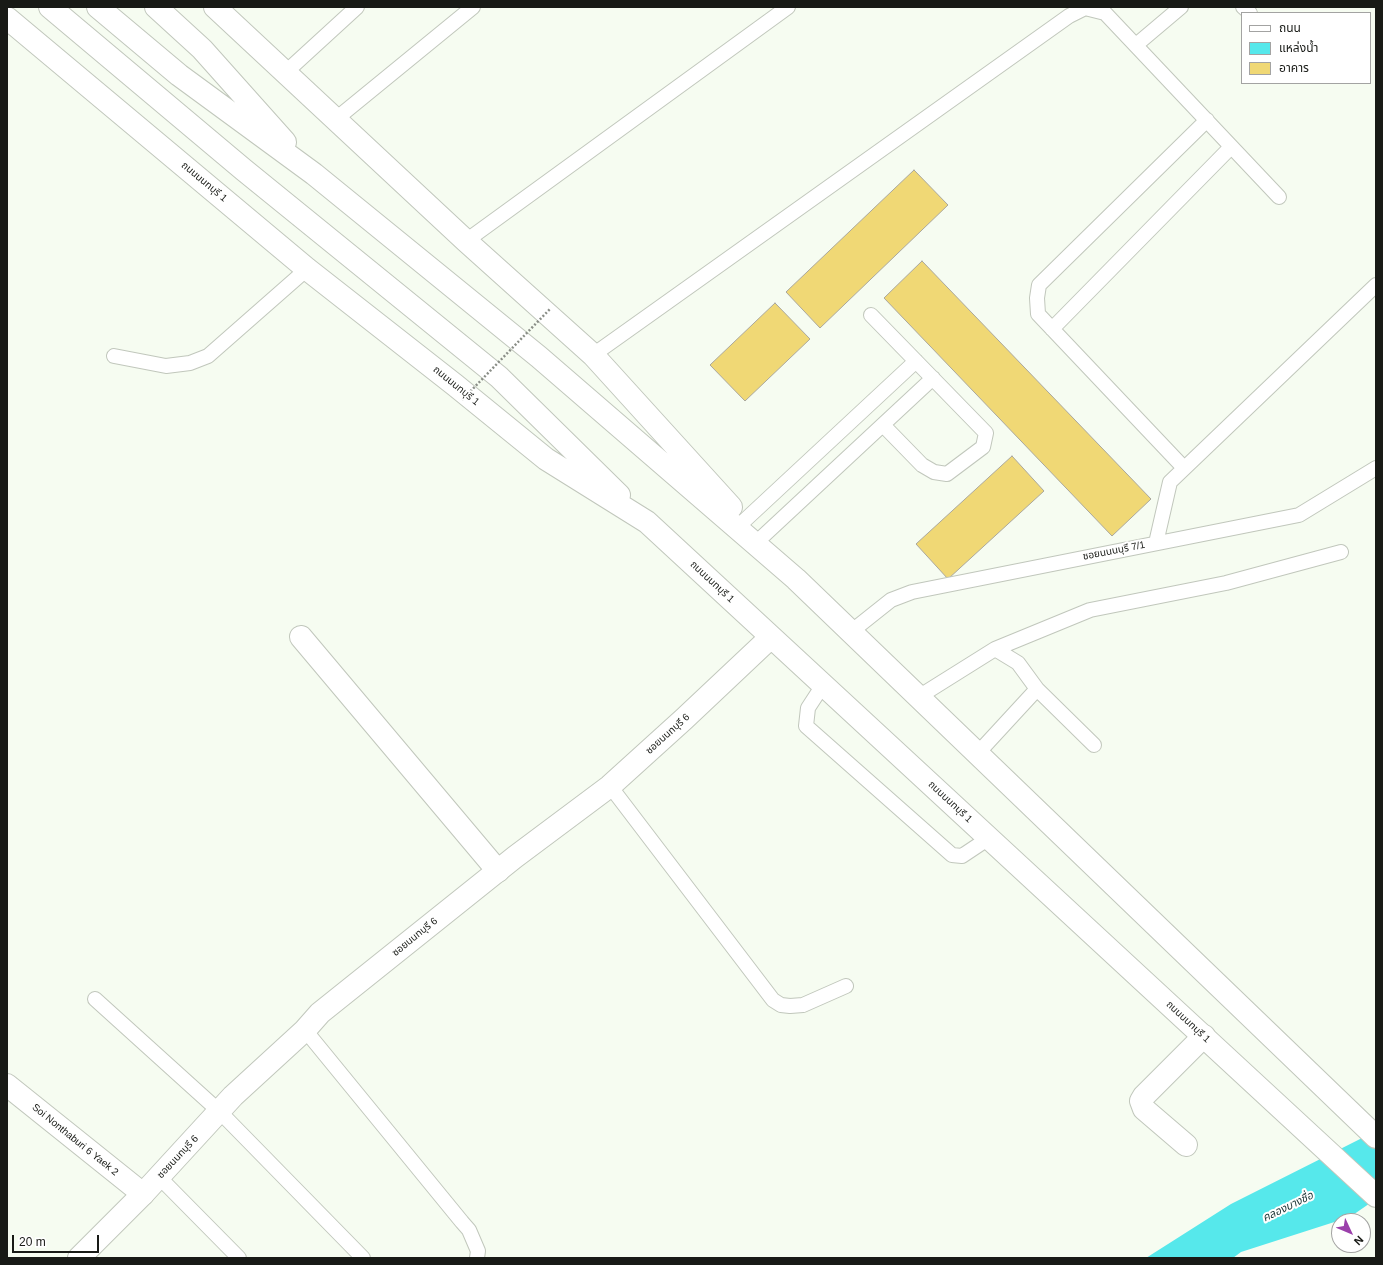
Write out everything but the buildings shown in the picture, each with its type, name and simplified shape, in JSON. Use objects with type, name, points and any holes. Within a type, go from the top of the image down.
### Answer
[{"type":"main road","points":[[50,7],[244,170],[499,377],[647,522]]},
{"type":"main road","points":[[98,7],[179,75],[314,174],[539,357],[796,579],[920,696],[1323,1088],[1376,1137]]},
{"type":"main road","points":[[156,7],[202,50],[314,174]]},
{"type":"main road","points":[[215,7],[466,241],[593,355],[796,579]]},
{"type":"main road","name":"ถนนนนทบุรี 1","points":[[7,18],[308,269],[455,385],[546,460],[647,522],[1376,1196]]},
{"type":"main road","points":[[301,637],[498,871]]},
{"type":"main road","name":"ซอยนนทบุรี 6","points":[[82,1257],[220,1112],[233,1096],[305,1030],[320,1013],[498,871],[610,786],[771,637]]},
{"type":"main road","points":[[1186,1145],[1144,1109],[1141,1101],[1144,1096],[1204,1036]]},
{"type":"main road","name":"Soi Nonthaburi 6 Yaek 2","points":[[7,1085],[143,1194]]},
{"type":"lane","points":[[286,72],[357,7]]},
{"type":"lane","points":[[336,119],[473,7]]},
{"type":"lane","points":[[466,241],[788,7]]},
{"type":"lane","points":[[1136,45],[1181,7]]},
{"type":"lane","points":[[593,355],[1069,16],[1085,8],[1105,13],[1279,197]]},
{"type":"lane","points":[[1184,468],[1038,314],[1039,285],[1206,120]]},
{"type":"lane","points":[[1052,329],[1231,146]]},
{"type":"lane","points":[[114,356],[166,366],[190,363],[208,356],[308,269]]},
{"type":"lane","points":[[1156,543],[1170,482],[1376,286]]},
{"type":"lane","points":[[871,315],[986,433],[983,447],[947,474],[934,472],[922,465],[883,425]]},
{"type":"lane","points":[[744,521],[916,361]]},
{"type":"lane","points":[[760,539],[933,378]]},
{"type":"lane","name":"ซอยนนนบุรี 7/1","points":[[852,631],[891,600],[912,592],[1299,515],[1376,468]]},
{"type":"lane","points":[[920,696],[994,649],[1090,610],[1226,583],[1341,552]]},
{"type":"lane","points":[[994,649],[1018,663],[1037,689],[1094,745]]},
{"type":"lane","points":[[824,685],[808,708],[806,726],[952,855],[962,856],[989,838]]},
{"type":"lane","points":[[978,753],[1037,689]]},
{"type":"lane","points":[[610,786],[773,1000],[781,1005],[790,1006],[803,1004],[846,986]]},
{"type":"lane","points":[[95,999],[220,1112],[364,1258]]},
{"type":"lane","points":[[305,1030],[469,1230],[478,1251],[477,1258]]},
{"type":"lane","points":[[159,1177],[239,1258]]},
{"type":"path","points":[[462,400],[550,309]]},
{"type":"water","name":"คลองบางซื่อ","points":[[1376,1131],[1376,1199],[1356,1213],[1331,1213],[1331,1223],[1241,1252],[1233,1258],[1146,1258],[1231,1204]]}]
